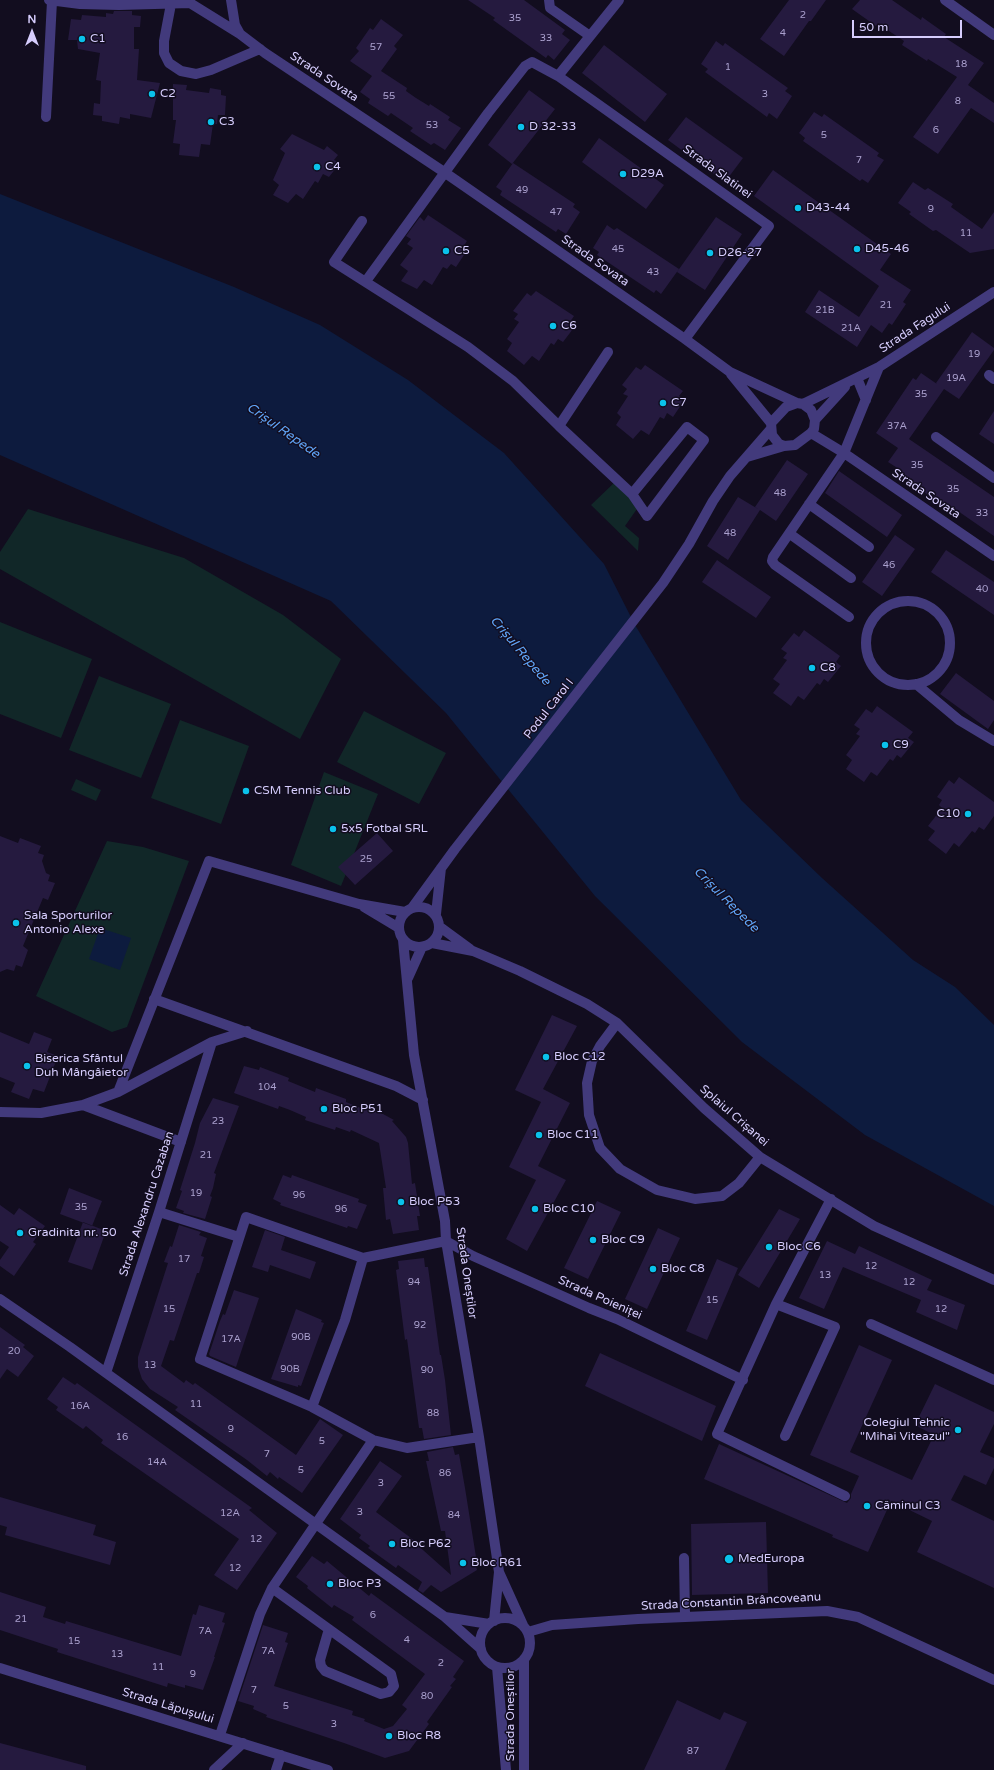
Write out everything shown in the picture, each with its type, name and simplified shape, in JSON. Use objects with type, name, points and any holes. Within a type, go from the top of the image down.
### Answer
[{"type":"street","points":[[46,117],[50,0]]},
{"type":"street","name":"Strada Sovata","points":[[50,0],[119,5],[192,2],[444,172],[685,339],[730,372],[800,404]]},
{"type":"street","points":[[231,0],[235,25],[240,34]]},
{"type":"street","points":[[549,0],[550,8],[590,36]]},
{"type":"street","points":[[558,76],[619,0]]},
{"type":"street","points":[[945,0],[994,35]]},
{"type":"street","points":[[171,4],[164,40],[164,53],[169,63],[181,72],[196,74],[211,70],[260,49]]},
{"type":"street","name":"Strada Slatinei","points":[[444,172],[525,66],[532,62],[558,76],[648,138],[769,226],[685,339]]},
{"type":"street","points":[[366,281],[444,172]]},
{"type":"street","points":[[362,221],[334,262],[468,347],[513,381],[632,494],[647,516],[704,440],[687,427],[632,494]]},
{"type":"street","name":"Strada Fagului","points":[[747,457],[786,407],[800,404],[879,367],[994,292]]},
{"type":"street","points":[[559,426],[608,352]]},
{"type":"street","points":[[849,617],[775,565],[772,561],[773,557],[844,454],[879,367]]},
{"type":"street","name":"Strada Sovata","points":[[730,372],[771,426]]},
{"type":"street","points":[[853,380],[866,400]]},
{"type":"street","name":"Strada Fagului","points":[[811,434],[814,429],[815,420],[853,380]]},
{"type":"street","points":[[800,404],[811,410],[815,420]]},
{"type":"street","points":[[771,426],[775,440],[784,446]]},
{"type":"street","points":[[747,457],[784,446],[795,445],[811,434]]},
{"type":"street","name":"Strada Sovata","points":[[811,434],[844,454],[994,556]]},
{"type":"street","points":[[936,437],[994,478]]},
{"type":"street","name":"Podul Carol I","points":[[408,910],[663,583],[689,544],[713,501],[730,476],[747,457]]},
{"type":"street","points":[[809,504],[870,547]]},
{"type":"street","points":[[790,534],[850,578]]},
{"type":"street","points":[[916,684],[929,679],[940,670],[947,658],[950,644],[948,630],[942,618],[932,608],[919,602],[905,600],[892,603],[880,611],[871,621],[866,634],[866,648],[869,661],[878,672],[889,680],[902,685],[916,684],[959,720],[994,741]]},
{"type":"street","points":[[118,1092],[209,861],[359,904],[408,910],[426,907],[436,914]]},
{"type":"street","points":[[408,910],[400,920],[399,928],[403,940],[409,944],[427,945],[438,934],[440,927],[436,914],[442,866]]},
{"type":"street","points":[[359,904],[399,928]]},
{"type":"street","name":"Splaiul Crișanei","points":[[440,927],[473,951],[520,971],[587,1004],[617,1023],[704,1108],[760,1156],[874,1226],[994,1280]]},
{"type":"street","name":"Strada Oneștilor","points":[[403,940],[408,978],[410,1021],[414,1055],[445,1221],[446,1241],[479,1437],[499,1572],[526,1629]]},
{"type":"street","name":"Splaiul Crișanei","points":[[427,945],[473,951]]},
{"type":"street","name":"Strada Oneștilor","points":[[408,978],[427,945]]},
{"type":"street","points":[[154,999],[396,1086],[423,1100]]},
{"type":"street","points":[[617,1023],[600,1046],[592,1061],[587,1083],[589,1115],[600,1148],[620,1169],[657,1190],[695,1199],[722,1196],[739,1183],[760,1156]]},
{"type":"street","points":[[0,1112],[41,1113],[84,1105],[118,1092],[212,1042],[246,1031]]},
{"type":"street","name":"Strada Alexandru Cazaban","points":[[106,1373],[159,1212],[212,1042]]},
{"type":"street","points":[[84,1105],[181,1142]]},
{"type":"street","points":[[830,1199],[776,1304],[743,1380],[717,1434],[845,1496]]},
{"type":"street","points":[[159,1212],[239,1237]]},
{"type":"street","points":[[446,1241],[363,1258],[246,1217],[200,1359],[312,1407],[373,1440],[407,1448],[479,1437]]},
{"type":"street","name":"Strada Poieniței","points":[[446,1241],[473,1256],[589,1308],[618,1319],[743,1380]]},
{"type":"street","points":[[312,1407],[345,1320],[363,1258]]},
{"type":"street","points":[[0,1299],[106,1373],[445,1617],[481,1649]]},
{"type":"street","points":[[776,1304],[835,1327],[785,1436]]},
{"type":"street","points":[[871,1324],[994,1380]]},
{"type":"street","points":[[220,1735],[260,1614],[272,1588],[373,1440]]},
{"type":"street","points":[[684,1558],[685,1617]]},
{"type":"street","name":"Strada Oneștilor","points":[[491,1622],[499,1572]]},
{"type":"street","points":[[272,1588],[391,1674],[394,1680],[394,1686],[389,1692],[381,1694],[326,1671],[320,1660],[329,1630]]},
{"type":"street","name":"Strada Constantin Brâncoveanu","points":[[526,1629],[552,1625],[821,1611],[858,1617],[994,1680]]},
{"type":"street","points":[[445,1617],[491,1622],[509,1618],[526,1629],[530,1646],[524,1659],[512,1667],[504,1668],[497,1666],[490,1663],[484,1657],[481,1649],[481,1636],[491,1622]]},
{"type":"street","name":"Strada Oneștilor","points":[[524,1659],[524,1770]]},
{"type":"street","name":"Strada Oneștilor","points":[[497,1666],[506,1770]]},
{"type":"street","name":"Strada Lăpușului","points":[[0,1668],[220,1735],[328,1770]]},
{"type":"street","points":[[214,1770],[243,1743]]},
{"type":"street","points":[[276,1770],[281,1755]]},
{"type":"green space","points":[[616,481],[639,506],[625,526],[639,538],[638,551],[591,505]]},
{"type":"green space","points":[[28,509],[184,558],[283,615],[341,659],[300,739],[0,569],[0,552]]},
{"type":"green space","points":[[0,622],[92,659],[61,738],[0,714]]},
{"type":"green space","points":[[99,676],[171,704],[141,778],[69,750]]},
{"type":"green space","name":"5x5 Fotbal SRL","points":[[364,711],[446,753],[419,804],[337,762]]},
{"type":"green space","points":[[180,720],[249,746],[221,824],[151,798]]},
{"type":"green space","name":"5x5 Fotbal SRL","points":[[324,772],[378,794],[341,886],[291,865]]},
{"type":"green space","points":[[76,779],[101,790],[96,801],[71,790]]},
{"type":"green space","points":[[107,841],[143,847],[189,861],[127,1027],[112,1032],[36,996]]},
{"type":"water","name":"Crișul Repede","points":[[0,194],[234,287],[320,325],[408,380],[504,453],[604,564],[635,625],[741,800],[822,878],[913,960],[955,987],[994,1025],[994,1206],[865,1135],[742,1042],[595,896],[446,713],[331,601],[0,455]]},
{"type":"water","points":[[100,928],[131,938],[120,970],[89,959]]},
{"type":"building","points":[[468,0],[524,0],[565,30],[562,34],[570,40],[554,60],[548,55],[546,58],[493,20],[495,18]]},
{"type":"building","points":[[789,0],[826,0],[784,56],[760,39]]},
{"type":"building","points":[[860,0],[892,0],[921,20],[922,17],[946,34],[944,37],[984,63],[968,85],[994,103],[994,123],[971,108],[938,154],[913,137],[957,77],[928,59],[927,61],[902,45],[904,41],[878,23],[876,26],[852,9]]},
{"type":"building","points":[[114,11],[132,11],[132,15],[141,16],[140,27],[134,27],[134,49],[139,49],[137,80],[160,83],[151,118],[130,114],[130,119],[120,117],[119,124],[102,121],[102,116],[93,115],[94,103],[100,104],[101,81],[96,80],[100,53],[78,49],[77,40],[68,40],[71,19],[81,20],[82,15],[106,17],[106,13],[113,14]]},
{"type":"building","points":[[381,19],[403,35],[394,46],[397,49],[381,71],[407,88],[406,91],[416,98],[429,106],[430,104],[450,117],[448,120],[461,128],[445,150],[434,143],[431,145],[410,131],[413,128],[391,113],[388,116],[368,103],[370,99],[360,92],[372,76],[350,61],[359,51],[356,48],[370,28],[373,30]]},
{"type":"building","points":[[716,41],[723,46],[725,43],[788,88],[785,91],[792,96],[777,119],[769,113],[767,117],[705,72],[708,69],[701,64]]},
{"type":"building","points":[[604,45],[667,94],[645,122],[582,73]]},
{"type":"building","name":"C3","points":[[173,84],[187,85],[186,90],[209,93],[210,88],[221,90],[221,95],[226,96],[225,115],[218,115],[217,124],[213,124],[210,145],[201,144],[199,157],[179,155],[180,144],[173,143],[176,120],[173,120]]},
{"type":"building","name":"D 32-33","points":[[529,90],[555,109],[512,164],[488,145]]},
{"type":"building","points":[[814,112],[822,117],[824,114],[879,153],[877,156],[884,160],[868,183],[862,179],[860,181],[803,141],[805,138],[799,133]]},
{"type":"building","points":[[686,117],[743,158],[725,182],[668,140]]},
{"type":"building","name":"C4","points":[[292,134],[324,150],[327,146],[338,155],[334,160],[340,163],[329,177],[323,174],[318,183],[315,181],[303,199],[296,194],[288,203],[273,195],[279,185],[273,180],[285,153],[280,149]]},
{"type":"building","name":"D29A","points":[[599,138],[664,185],[646,209],[582,162]]},
{"type":"building","points":[[513,163],[575,204],[573,207],[580,212],[566,234],[558,229],[556,232],[500,195],[502,191],[496,187]]},
{"type":"building","points":[[773,170],[891,254],[880,270],[911,290],[903,302],[906,304],[892,325],[889,323],[882,333],[871,325],[857,347],[805,312],[819,290],[859,317],[879,286],[754,196]]},
{"type":"building","points":[[913,182],[925,190],[928,188],[953,204],[951,207],[982,229],[994,212],[994,249],[970,253],[936,230],[933,231],[909,214],[911,212],[898,203]]},
{"type":"building","name":"C5","points":[[428,215],[467,241],[463,247],[468,249],[456,267],[451,264],[447,269],[443,267],[432,285],[424,280],[417,289],[401,281],[408,271],[400,265],[413,248],[407,244],[411,239],[406,236],[420,217],[424,221]]},
{"type":"building","name":"D26-27","points":[[716,217],[742,234],[705,290],[677,272]]},
{"type":"building","points":[[607,225],[614,230],[617,228],[679,269],[661,294],[656,290],[654,293],[597,255],[599,252],[593,248]]},
{"type":"building","name":"C6","points":[[536,291],[574,316],[570,322],[576,325],[563,342],[558,339],[554,345],[551,343],[539,361],[532,356],[524,365],[507,351],[512,343],[507,339],[519,322],[514,319],[518,314],[513,311],[527,293],[531,296]]},
{"type":"building","points":[[972,332],[994,348],[994,350],[959,399],[944,389],[909,439],[994,497],[994,536],[955,509],[953,512],[896,473],[899,469],[888,462],[898,448],[876,433],[913,378],[916,380],[921,373],[937,384],[936,383]]},
{"type":"building","name":"C7","points":[[645,365],[683,391],[679,396],[685,399],[673,417],[667,413],[664,419],[660,417],[649,435],[641,430],[633,439],[616,425],[621,417],[617,413],[628,396],[623,394],[627,389],[622,385],[636,367],[641,370]]},
{"type":"building","points":[[994,411],[994,444],[979,434]]},
{"type":"building","points":[[787,460],[808,474],[776,521],[760,510],[728,560],[707,546],[738,497],[758,509],[755,507]]},
{"type":"building","points":[[839,471],[902,515],[887,537],[825,493]]},
{"type":"building","points":[[895,535],[915,549],[882,596],[862,582]]},
{"type":"building","points":[[946,550],[994,582],[994,615],[931,572]]},
{"type":"building","points":[[717,560],[771,597],[756,618],[702,582]]},
{"type":"building","name":"C8","points":[[804,630],[840,656],[836,662],[841,666],[828,682],[824,679],[820,685],[817,683],[804,700],[798,696],[791,706],[773,693],[780,684],[773,679],[787,660],[783,658],[787,653],[781,649],[794,633],[799,637]]},
{"type":"building","points":[[956,673],[994,701],[994,720],[988,729],[940,694]]},
{"type":"building","name":"C9","points":[[877,706],[913,732],[908,738],[914,742],[901,758],[897,755],[893,761],[890,759],[877,776],[871,772],[864,782],[846,769],[852,760],[846,755],[860,736],[856,734],[860,729],[854,725],[866,709],[872,713]]},
{"type":"building","name":"C10","points":[[959,777],[994,802],[994,816],[984,830],[979,827],[975,833],[972,831],[959,847],[954,843],[946,854],[928,840],[935,831],[928,826],[942,808],[939,805],[942,800],[937,797],[949,780],[954,784]]},
{"type":"building","points":[[377,833],[393,851],[355,885],[338,867]]},
{"type":"building","name":"Sala Sporturilor Antonio Alexe","points":[[0,836],[18,843],[20,838],[41,846],[38,853],[44,855],[42,861],[46,873],[50,875],[48,881],[55,883],[48,900],[43,898],[23,946],[28,950],[22,967],[16,965],[14,971],[7,969],[0,972]]},
{"type":"building","points":[[552,1015],[577,1026],[543,1089],[570,1103],[538,1166],[566,1180],[527,1251],[506,1239],[536,1180],[509,1167],[541,1102],[515,1090]]},
{"type":"building","name":"Biserica Sfântul Duh Mângâietor","points":[[0,1032],[29,1044],[34,1032],[52,1039],[47,1052],[58,1056],[44,1092],[33,1089],[29,1099],[11,1092],[15,1083],[0,1077]]},
{"type":"building","points":[[244,1066],[259,1070],[260,1067],[289,1078],[288,1081],[315,1092],[316,1088],[346,1099],[346,1102],[358,1107],[383,1114],[394,1120],[392,1121],[406,1137],[408,1143],[412,1184],[415,1183],[420,1216],[417,1216],[419,1230],[393,1234],[390,1219],[386,1220],[383,1188],[386,1188],[379,1143],[351,1130],[350,1132],[336,1127],[335,1130],[305,1120],[306,1117],[290,1110],[279,1106],[278,1109],[234,1093]]},
{"type":"building","points":[[213,1098],[239,1106],[214,1173],[216,1174],[210,1196],[212,1197],[205,1219],[183,1213],[184,1211],[176,1208],[200,1123]]},
{"type":"building","points":[[283,1175],[291,1178],[292,1175],[359,1199],[358,1202],[367,1205],[357,1229],[348,1226],[347,1228],[280,1205],[281,1203],[273,1199]]},
{"type":"building","points":[[69,1188],[102,1201],[92,1226],[60,1214]]},
{"type":"building","name":"Bloc C9","points":[[597,1201],[621,1212],[588,1279],[564,1268]]},
{"type":"building","name":"Gradinita nr. 50","points":[[0,1205],[14,1215],[19,1208],[45,1226],[33,1242],[36,1244],[14,1276],[0,1266],[0,1260],[9,1247],[0,1241]]},
{"type":"building","name":"Bloc C6","points":[[779,1209],[800,1219],[759,1288],[738,1275]]},
{"type":"building","points":[[83,1222],[106,1231],[92,1270],[68,1262]]},
{"type":"building","points":[[179,1225],[201,1232],[199,1235],[207,1238],[201,1256],[204,1257],[199,1273],[197,1273],[174,1341],[170,1340],[161,1366],[184,1383],[186,1380],[193,1385],[195,1383],[296,1455],[320,1419],[343,1435],[302,1493],[279,1477],[278,1479],[270,1472],[267,1476],[247,1460],[175,1410],[178,1407],[150,1389],[142,1379],[138,1367],[138,1357],[168,1263],[164,1262],[170,1246],[172,1247]]},
{"type":"building","name":"Bloc C8","points":[[658,1228],[680,1238],[647,1309],[625,1299]]},
{"type":"building","points":[[265,1230],[285,1237],[281,1250],[316,1262],[310,1279],[270,1265],[268,1272],[252,1267]]},
{"type":"building","points":[[827,1241],[855,1254],[859,1246],[932,1280],[927,1290],[965,1305],[957,1330],[916,1312],[921,1300],[843,1267],[824,1309],[799,1298]]},
{"type":"building","points":[[424,1258],[425,1267],[428,1267],[440,1355],[445,1380],[451,1435],[424,1439],[422,1428],[419,1428],[396,1270],[399,1269],[398,1261]]},
{"type":"building","points":[[717,1259],[738,1268],[707,1340],[686,1331]]},
{"type":"building","points":[[234,1290],[259,1298],[236,1367],[210,1356],[209,1354],[220,1321],[223,1314],[225,1315]]},
{"type":"building","points":[[296,1309],[322,1320],[321,1322],[324,1323],[301,1386],[298,1385],[298,1387],[271,1379]]},
{"type":"building","points":[[0,1327],[25,1345],[23,1347],[34,1356],[18,1377],[7,1369],[0,1379]]},
{"type":"building","points":[[859,1345],[892,1360],[850,1452],[912,1480],[934,1435],[915,1425],[935,1384],[994,1412],[994,1424],[980,1452],[994,1458],[994,1468],[986,1485],[964,1475],[951,1500],[994,1521],[994,1588],[917,1552],[932,1521],[891,1501],[868,1552],[832,1537],[833,1535],[704,1479],[719,1444],[847,1503],[851,1498],[851,1494],[859,1476],[810,1455]]},
{"type":"building","points":[[600,1353],[716,1406],[702,1441],[585,1386]]},
{"type":"building","points":[[63,1377],[75,1385],[77,1383],[252,1508],[249,1510],[277,1533],[237,1590],[214,1575],[239,1539],[101,1443],[103,1440],[86,1426],[83,1429],[56,1410],[58,1407],[47,1399]]},
{"type":"building","points":[[453,1447],[455,1455],[459,1454],[477,1570],[441,1592],[431,1585],[423,1593],[418,1590],[422,1582],[398,1565],[396,1568],[368,1548],[370,1546],[359,1538],[361,1535],[340,1519],[380,1461],[402,1476],[376,1512],[415,1541],[414,1542],[451,1575],[445,1531],[441,1531],[426,1461],[429,1461],[427,1452]]},
{"type":"building","points":[[0,1497],[96,1525],[93,1535],[116,1542],[110,1565],[5,1535],[7,1527],[0,1525]]},
{"type":"building","name":"MedEuropa","points":[[766,1522],[768,1593],[692,1595],[691,1524]]},
{"type":"building","points":[[312,1556],[324,1564],[327,1561],[369,1596],[371,1593],[464,1661],[453,1677],[456,1679],[450,1686],[452,1687],[427,1722],[429,1724],[409,1751],[385,1758],[266,1717],[267,1715],[253,1709],[254,1706],[238,1701],[263,1625],[288,1633],[285,1642],[288,1643],[274,1686],[353,1711],[352,1715],[365,1719],[364,1721],[384,1729],[393,1726],[407,1709],[402,1705],[425,1674],[352,1620],[354,1617],[334,1605],[332,1608],[296,1577]]},
{"type":"building","points":[[0,1592],[46,1607],[43,1617],[65,1624],[66,1621],[181,1656],[193,1614],[196,1615],[199,1605],[225,1613],[222,1622],[225,1623],[203,1690],[185,1685],[185,1688],[168,1683],[167,1687],[57,1652],[58,1649],[0,1630]]},
{"type":"building","points":[[677,1700],[720,1720],[724,1712],[747,1722],[725,1770],[644,1770]]},
{"type":"building","points":[[0,1743],[86,1766],[86,1770],[0,1770]]},
{"type":"place","name":"C1","points":[[82,39]]},
{"type":"place","name":"C2","points":[[152,94]]},
{"type":"place","name":"C3","points":[[211,122]]},
{"type":"place","name":"D 32-33","points":[[521,127]]},
{"type":"place","name":"C4","points":[[317,167]]},
{"type":"place","name":"D29A","points":[[623,174]]},
{"type":"place","name":"D43-44","points":[[798,208]]},
{"type":"place","name":"D45-46","points":[[857,249]]},
{"type":"place","name":"C5","points":[[446,251]]},
{"type":"place","name":"D26-27","points":[[710,253]]},
{"type":"place","name":"C6","points":[[553,326]]},
{"type":"place","name":"C7","points":[[663,403]]},
{"type":"place","name":"C8","points":[[812,668]]},
{"type":"place","name":"C9","points":[[885,745]]},
{"type":"place","name":"CSM Tennis Club","points":[[246,791]]},
{"type":"place","name":"C10","points":[[968,814]]},
{"type":"place","name":"5x5 Fotbal SRL","points":[[333,829]]},
{"type":"place","name":"Sala Sporturilor Antonio Alexe","points":[[16,923]]},
{"type":"place","name":"Bloc C12","points":[[546,1057]]},
{"type":"place","name":"Biserica Sfântul Duh Mângâietor","points":[[27,1066]]},
{"type":"place","name":"Bloc P51","points":[[324,1109]]},
{"type":"place","name":"Bloc C11","points":[[539,1135]]},
{"type":"place","name":"Bloc P53","points":[[401,1202]]},
{"type":"place","name":"Bloc C10","points":[[535,1209]]},
{"type":"place","name":"Gradinita nr. 50","points":[[20,1233]]},
{"type":"place","name":"Bloc C9","points":[[593,1240]]},
{"type":"place","name":"Bloc C6","points":[[769,1247]]},
{"type":"place","name":"Bloc C8","points":[[653,1269]]},
{"type":"place","name":"Colegiul Tehnic \"Mihai Viteazul\"","points":[[958,1430]]},
{"type":"place","name":"Căminul C3","points":[[867,1506]]},
{"type":"place","name":"Bloc P62","points":[[392,1544]]},
{"type":"place","name":"MedEuropa","points":[[729,1559]]},
{"type":"place","name":"Bloc R61","points":[[463,1563]]},
{"type":"place","name":"Bloc P3","points":[[330,1584]]},
{"type":"place","name":"Bloc R8","points":[[389,1736]]}]
